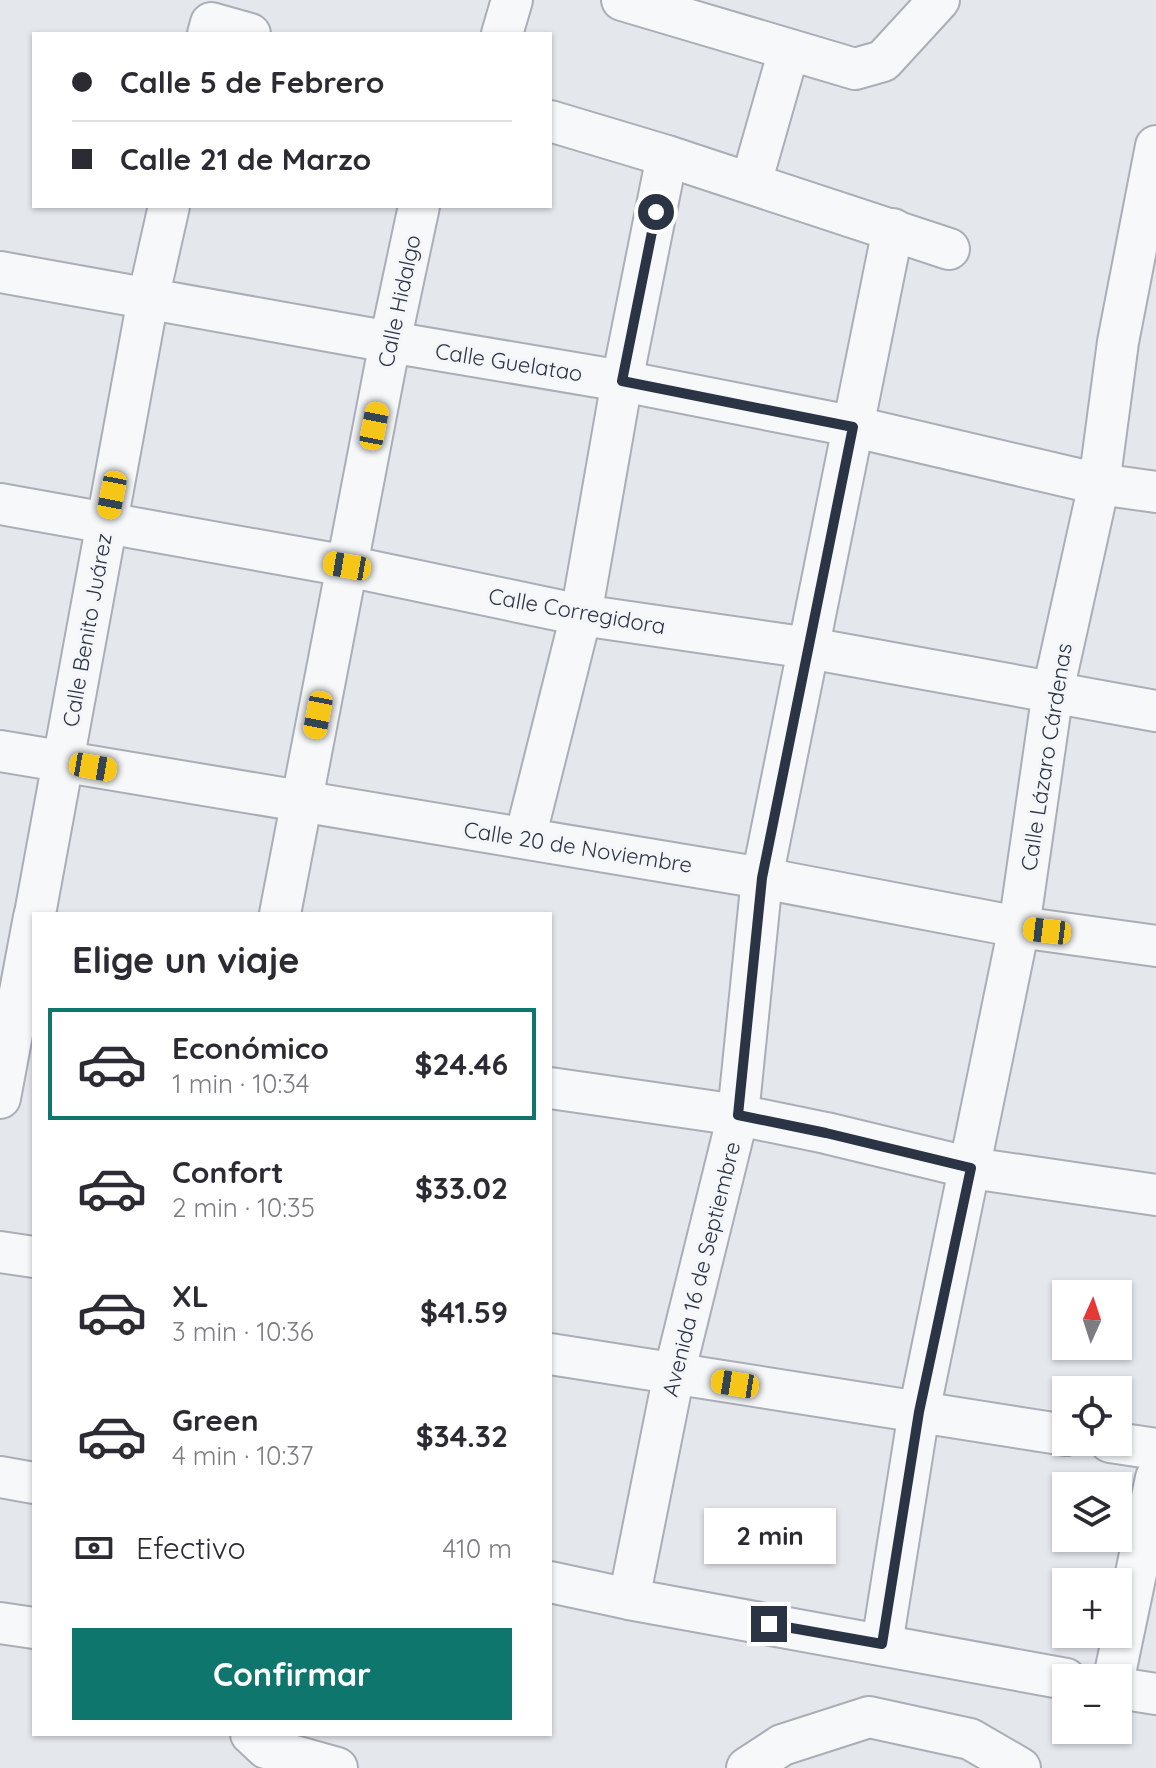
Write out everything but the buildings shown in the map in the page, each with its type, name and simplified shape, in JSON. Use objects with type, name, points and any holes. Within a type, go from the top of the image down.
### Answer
[{"type":"street","points":[[503,32],[512,0]]},
{"type":"street","points":[[622,0],[855,69],[883,61],[939,0]]},
{"type":"street","points":[[209,28],[236,32]]},
{"type":"street","points":[[751,183],[789,50]]},
{"type":"street","points":[[552,122],[949,249]]},
{"type":"street","name":"Calle Lázaro Cárdenas","points":[[882,1644],[919,1412],[1019,927],[1053,691],[1099,484],[1118,342],[1156,146]]},
{"type":"street","points":[[525,838],[581,615],[622,381],[667,156]]},
{"type":"street","name":"Calle Benito Juárez","points":[[35,912],[148,299],[169,208]]},
{"type":"street","name":"Calle Hidalgo","points":[[280,912],[419,208]]},
{"type":"street","name":"Avenida 16 de Septiembre","points":[[629,1599],[674,1374],[738,1115],[762,878],[893,229]]},
{"type":"street","name":"Calle Guelatao","points":[[0,272],[622,381],[853,427],[1099,484],[1156,492]]},
{"type":"street","name":"Calle Corregidora","points":[[0,504],[347,566],[581,615],[809,648],[1156,711]]},
{"type":"street","name":"Calle 20 de Noviembre","points":[[0,751],[762,878],[1019,927],[1156,946]]},
{"type":"street","name":"Calle Benito Juárez","points":[[0,1098],[32,926]]},
{"type":"street","points":[[552,1088],[738,1115],[971,1168],[1156,1195]]},
{"type":"street","points":[[0,1252],[32,1257]]},
{"type":"street","points":[[552,1354],[1052,1433]]},
{"type":"street","points":[[1132,1445],[1156,1449]]},
{"type":"street","points":[[0,1477],[32,1483]]},
{"type":"street","points":[[1117,1664],[1156,1478]]},
{"type":"street","points":[[552,1582],[1052,1676]]},
{"type":"street","points":[[0,1623],[32,1628]]},
{"type":"street","points":[[1132,1690],[1156,1694]]},
{"type":"street","points":[[747,1768],[782,1745],[810,1751],[869,1717],[970,1739],[1020,1768]]},
{"type":"street","points":[[253,1736],[266,1748],[337,1768]]},
{"type":"route","points":[[656,212],[622,381],[853,427],[762,878],[738,1115],[971,1168],[919,1412],[882,1644],[769,1624]]}]
